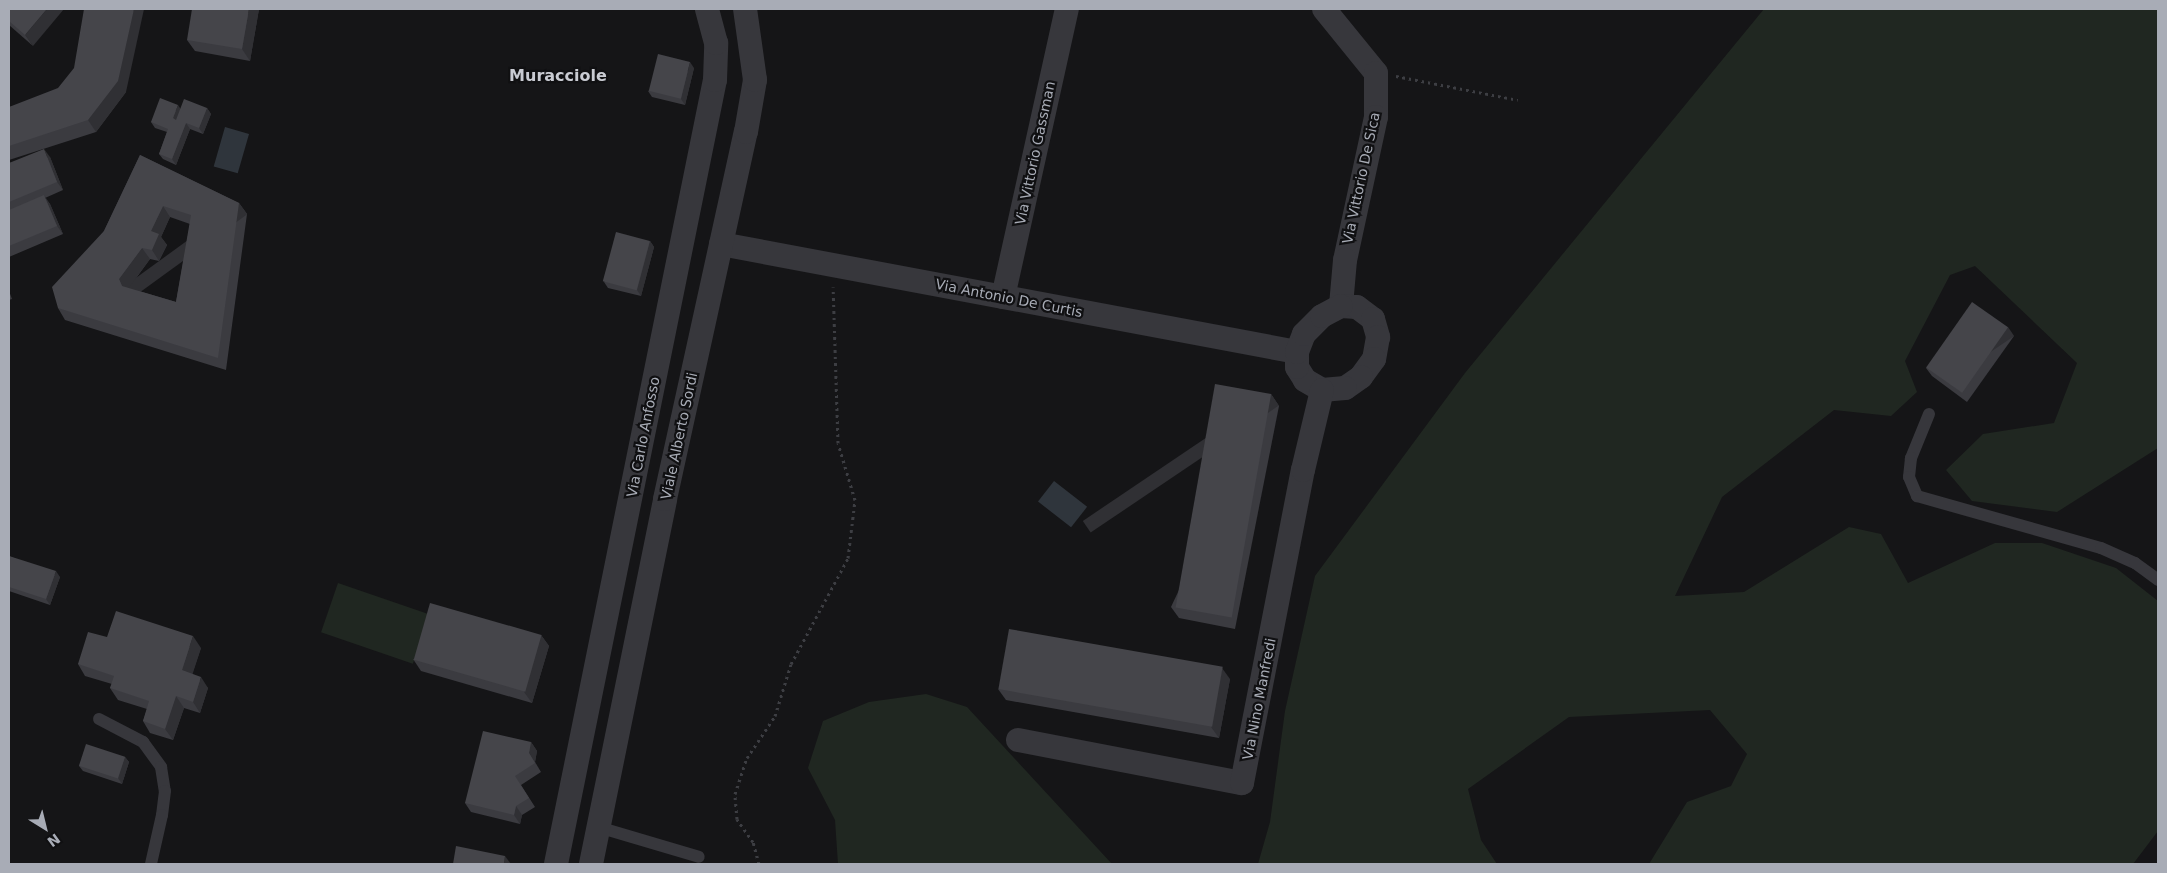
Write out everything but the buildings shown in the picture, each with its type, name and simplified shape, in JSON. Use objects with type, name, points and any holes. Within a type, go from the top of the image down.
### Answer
[{"type":"street","name":"Via Carlo Anfosso","points":[[556,864],[715,80],[716,43],[706,9]]},
{"type":"street","name":"Viale Alberto Sordi","points":[[591,864],[665,499],[755,80],[745,9]]},
{"type":"street","name":"Via Vittorio Gassman","points":[[1004,297],[1067,9]]},
{"type":"street","points":[[1324,9],[1376,73]]},
{"type":"street","name":"Via Vittorio De Sica","points":[[1341,306],[1345,260],[1376,117],[1376,73]]},
{"type":"street","name":"Via Antonio De Curtis","points":[[721,244],[1297,352]]},
{"type":"street","points":[[1341,306],[1357,307],[1373,320],[1378,337],[1374,359],[1361,377],[1344,388],[1322,390],[1305,380],[1297,366],[1297,352],[1310,328],[1322,316],[1341,306]]},
{"type":"street","name":"Via Nino Manfredi","points":[[1018,740],[1242,783],[1302,470],[1322,390]]},
{"type":"street","points":[[632,494],[665,499]]},
{"type":"lane","points":[[1928,414],[1911,458],[1909,477],[1918,496],[2101,548],[2135,563],[2158,580]]},
{"type":"lane","points":[[99,719],[143,742],[161,767],[164,790],[162,815],[152,864]]},
{"type":"lane","points":[[598,827],[699,857]]},
{"type":"path","points":[[1376,73],[1518,100]]},
{"type":"path","points":[[759,864],[753,842],[737,819],[735,794],[747,758],[775,716],[791,664],[848,558],[854,500],[838,443],[832,264]]},
{"type":"shaded area","points":[[1764,9],[2158,9],[2158,448],[2057,512],[1972,501],[1946,470],[1983,434],[2054,423],[2077,363],[1975,266],[1950,275],[1905,361],[1917,392],[1891,416],[1834,410],[1722,497],[1675,596],[1744,592],[1849,527],[1881,534],[1908,583],[1995,543],[2042,543],[2116,568],[2158,601],[2158,831],[2133,864],[1649,864],[1687,802],[1731,786],[1747,754],[1710,710],[1569,717],[1468,789],[1481,840],[1497,864],[1258,864],[1270,822],[1285,711],[1315,576],[1465,373]]},
{"type":"shaded area","points":[[225,127],[249,134],[238,173],[214,166]]},
{"type":"shaded area","points":[[1054,481],[1087,507],[1071,527],[1038,501]]},
{"type":"shaded area","points":[[338,583],[430,615],[413,664],[321,632]]},
{"type":"shaded area","points":[[926,694],[967,707],[1112,864],[838,864],[835,820],[808,768],[823,721],[869,702]]},
{"type":"district","name":"Muracciole","points":[[558,76]]}]
